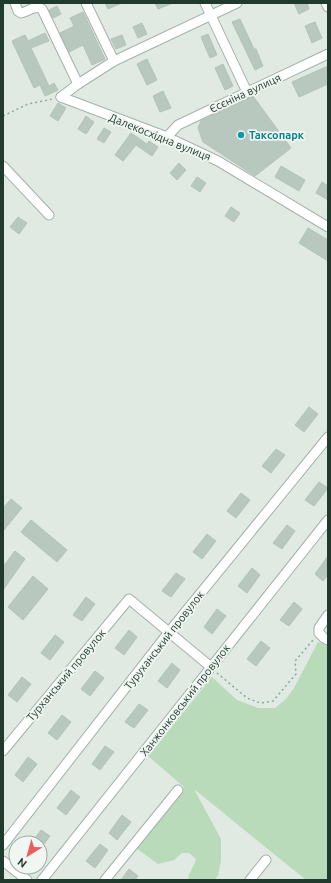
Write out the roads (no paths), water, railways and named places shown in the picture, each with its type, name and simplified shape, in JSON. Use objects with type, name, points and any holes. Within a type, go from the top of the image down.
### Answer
[{"type":"street","points":[[15,3],[18,11],[21,13],[36,7],[40,7],[42,9],[78,84],[114,61],[236,3]]},
{"type":"street","points":[[86,3],[114,61]]},
{"type":"street","points":[[205,3],[246,92]]},
{"type":"street","points":[[326,3],[328,7]]},
{"type":"street","name":"Єсєніна вулиця","points":[[167,138],[178,125],[328,54]]},
{"type":"street","name":"Далекосхідна вулиця","points":[[78,84],[60,97],[167,138],[218,161],[328,227]]},
{"type":"street","points":[[3,166],[49,215]]},
{"type":"street","name":"Туруханський провулок","points":[[3,845],[169,632],[328,437]]},
{"type":"street","name":"Ханжонковський провулок","points":[[42,880],[328,520]]},
{"type":"street","name":"Турханський провулок","points":[[3,751],[129,599],[169,632]]},
{"type":"street","points":[[328,615],[319,628],[319,633],[328,640]]},
{"type":"street","points":[[169,632],[211,667]]},
{"type":"street","points":[[105,880],[178,790]]},
{"type":"street","points":[[250,880],[266,860]]},
{"type":"street","points":[[3,861],[27,880]]},
{"type":"place","name":"Таксопарк","points":[[241,135]]}]
